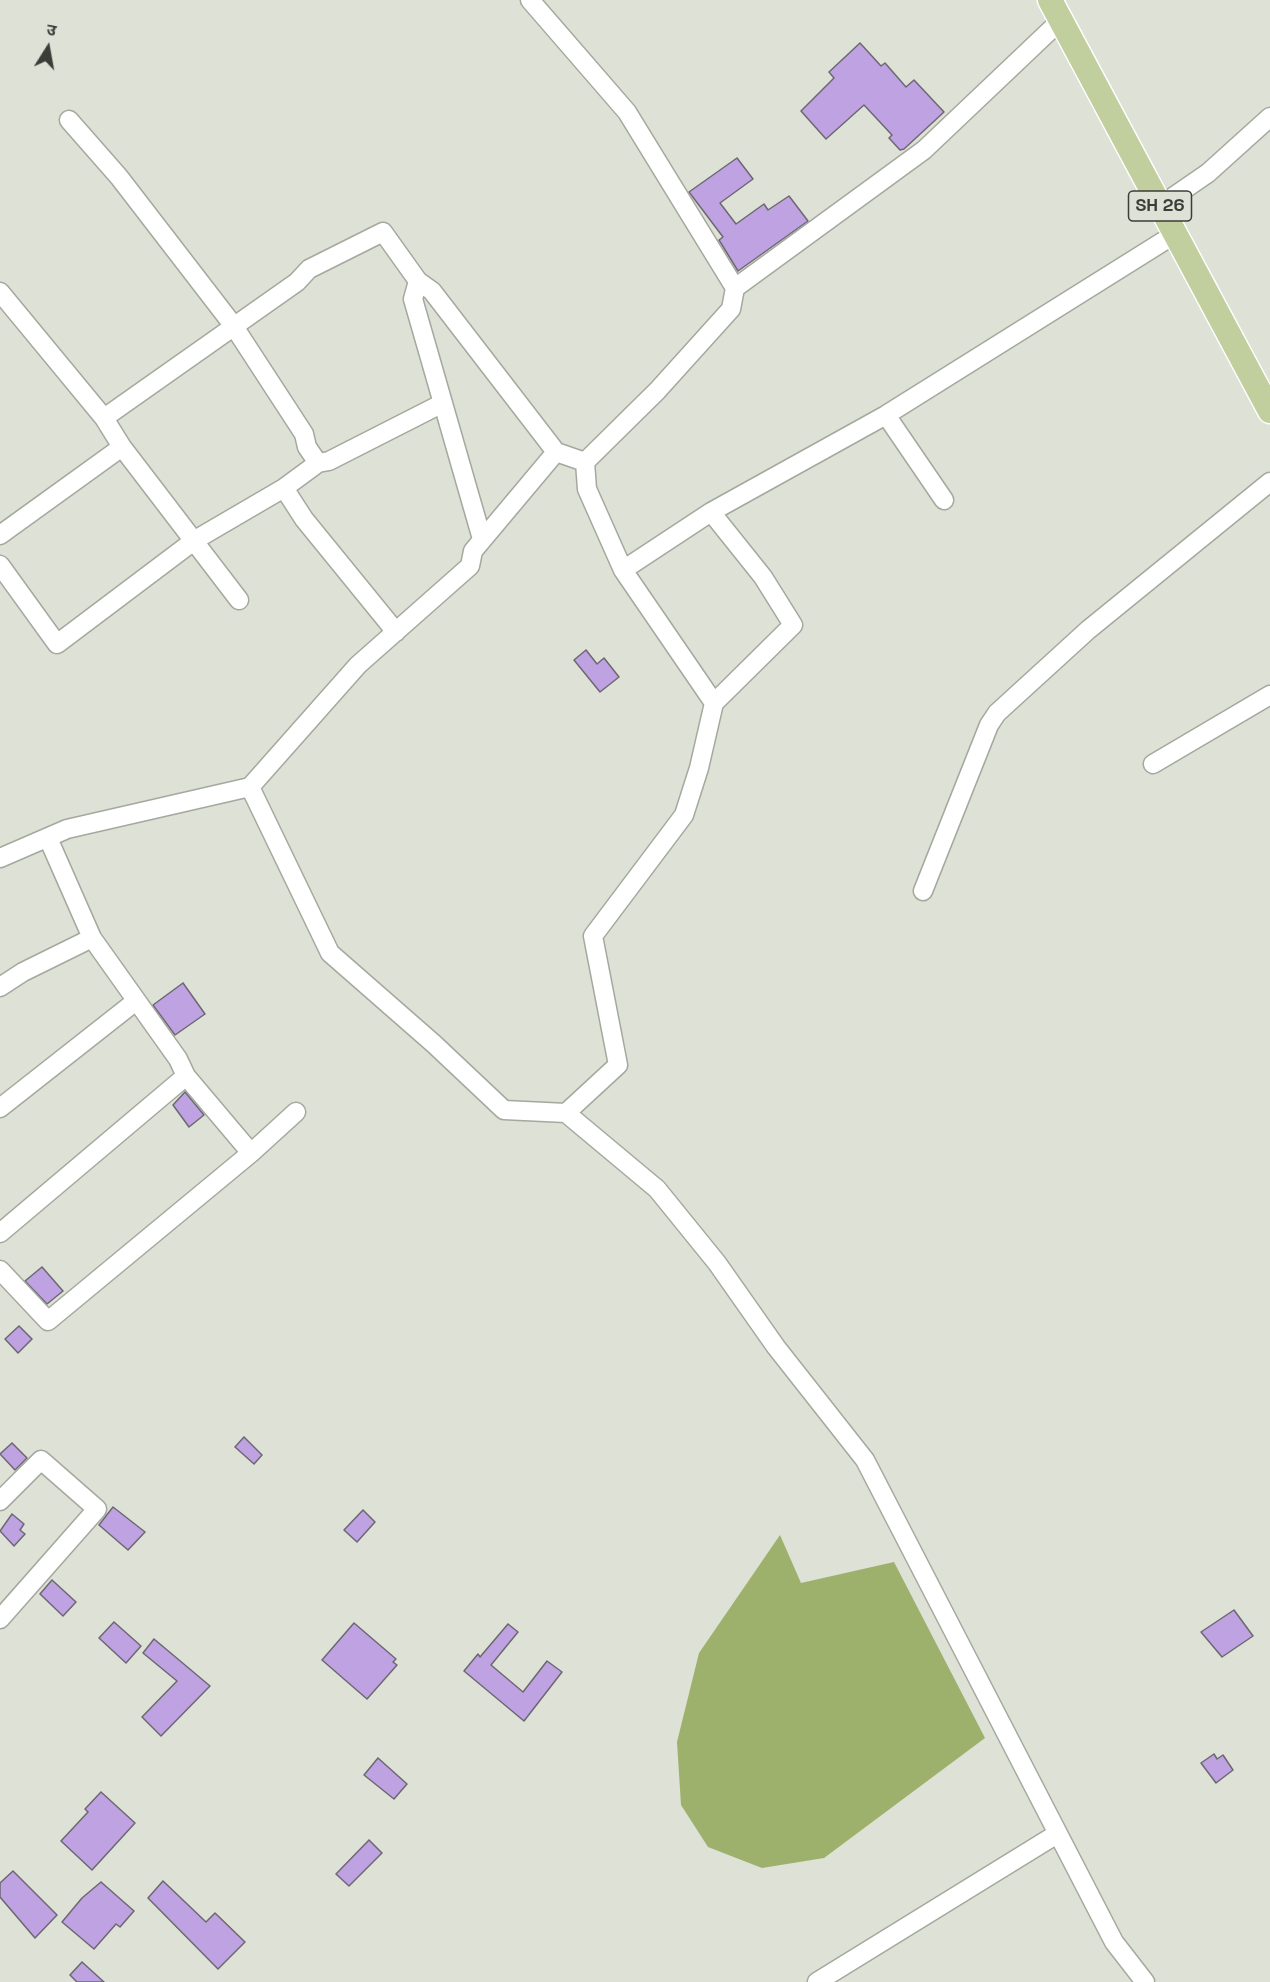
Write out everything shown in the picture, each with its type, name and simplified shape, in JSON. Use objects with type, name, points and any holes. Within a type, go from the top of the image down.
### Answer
[{"type":"main road","name":"SH 26","points":[[1055,10],[1270,411]]},
{"type":"street","points":[[530,0],[627,112],[735,288],[731,309],[657,391],[585,462],[587,489],[623,570],[714,703]]},
{"type":"street","points":[[735,288],[924,150],[1055,10]]},
{"type":"street","points":[[1160,206],[1208,173],[1270,117]]},
{"type":"street","points":[[69,120],[119,177],[233,325],[304,434],[307,447],[318,463]]},
{"type":"street","points":[[104,418],[297,282],[309,269],[382,232],[418,281],[432,291],[556,452],[585,462]]},
{"type":"street","points":[[623,570],[711,512],[886,415],[1175,234]]},
{"type":"street","points":[[418,281],[413,299],[482,539]]},
{"type":"street","points":[[0,292],[104,418],[122,447],[239,600]]},
{"type":"street","points":[[0,565],[57,644],[195,540],[284,489],[318,463],[329,461],[443,403]]},
{"type":"street","points":[[886,415],[944,500]]},
{"type":"street","points":[[0,535],[122,447]]},
{"type":"street","points":[[1,857],[67,829],[250,787],[358,665],[470,566],[472,551],[556,452]]},
{"type":"street","points":[[923,891],[993,719],[1088,630],[1270,482]]},
{"type":"street","points":[[284,489],[304,519],[396,632]]},
{"type":"street","points":[[566,1113],[618,1065],[593,936],[684,815],[699,768],[714,703],[793,625],[763,577],[711,512]]},
{"type":"street","points":[[1153,764],[1270,695]]},
{"type":"street","points":[[250,787],[290,875],[330,953],[504,1110],[566,1113],[657,1189],[717,1263],[776,1347],[865,1460],[1114,1942],[1145,1982]]},
{"type":"street","points":[[48,838],[92,938],[178,1059],[186,1076],[251,1153]]},
{"type":"street","points":[[0,987],[23,972],[92,938]]},
{"type":"street","points":[[0,1108],[136,1001]]},
{"type":"street","points":[[0,1233],[186,1076]]},
{"type":"street","points":[[0,1270],[48,1321],[251,1153],[296,1112]]},
{"type":"street","points":[[0,1501],[41,1460],[97,1509],[3,1610]]},
{"type":"street","points":[[817,1982],[1057,1834]]},
{"type":"shaded area","points":[[780,1535],[801,1583],[894,1562],[985,1738],[824,1858],[762,1868],[708,1847],[681,1805],[677,1742],[699,1653]]},
{"type":"building","points":[[860,43],[881,66],[885,63],[906,87],[914,80],[944,112],[904,149],[900,150],[889,138],[892,135],[864,105],[826,139],[801,111],[834,78],[829,72]]},
{"type":"building","points":[[737,158],[753,179],[720,203],[736,224],[764,204],[768,210],[789,196],[808,221],[738,271],[719,240],[723,237],[689,192]]},
{"type":"building","points":[[586,650],[597,664],[604,658],[619,677],[600,692],[574,660]]},
{"type":"building","points":[[183,983],[205,1014],[175,1035],[153,1005]]},
{"type":"building","points":[[185,1092],[204,1115],[189,1127],[173,1105]]},
{"type":"building","points":[[42,1267],[63,1291],[47,1304],[25,1281]]},
{"type":"building","points":[[19,1326],[32,1339],[18,1353],[5,1339]]},
{"type":"building","points":[[244,1437],[262,1455],[254,1464],[235,1447]]},
{"type":"building","points":[[12,1443],[27,1458],[15,1470],[0,1454]]},
{"type":"building","points":[[113,1507],[145,1532],[128,1550],[99,1525]]},
{"type":"building","points":[[363,1510],[375,1522],[357,1542],[344,1530]]},
{"type":"building","points":[[12,1514],[24,1524],[20,1530],[25,1534],[14,1546],[0,1531]]},
{"type":"building","points":[[52,1580],[76,1602],[63,1616],[40,1594]]},
{"type":"building","points":[[1234,1610],[1253,1636],[1222,1657],[1201,1632]]},
{"type":"building","points":[[114,1622],[141,1646],[126,1663],[99,1638]]},
{"type":"building","points":[[354,1623],[396,1659],[393,1662],[397,1665],[367,1699],[322,1660]]},
{"type":"building","points":[[508,1624],[518,1632],[491,1665],[523,1692],[547,1661],[562,1672],[524,1721],[464,1671],[478,1654],[480,1657]]},
{"type":"building","points":[[154,1639],[210,1686],[161,1736],[142,1717],[177,1681],[143,1653]]},
{"type":"building","points":[[1214,1754],[1217,1759],[1223,1755],[1233,1770],[1216,1783],[1201,1763]]},
{"type":"building","points":[[378,1758],[407,1784],[394,1799],[364,1775]]},
{"type":"building","points":[[101,1792],[135,1823],[92,1870],[61,1841],[88,1812],[85,1809]]},
{"type":"building","points":[[369,1840],[382,1853],[349,1886],[336,1874]]},
{"type":"building","points":[[13,1871],[57,1915],[35,1938],[0,1897],[0,1883]]},
{"type":"building","points":[[163,1881],[206,1922],[215,1913],[245,1942],[218,1969],[148,1898]]},
{"type":"building","points":[[101,1882],[134,1911],[120,1927],[116,1924],[94,1949],[62,1922],[82,1898]]},
{"type":"building","points":[[82,1962],[104,1982],[77,1982],[70,1975]]}]
